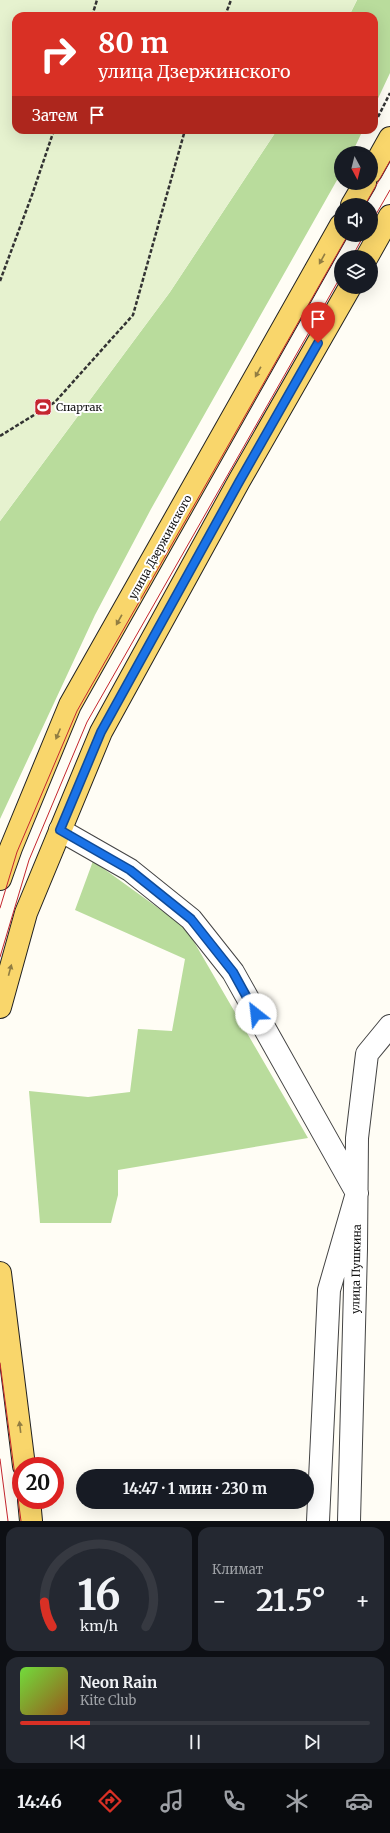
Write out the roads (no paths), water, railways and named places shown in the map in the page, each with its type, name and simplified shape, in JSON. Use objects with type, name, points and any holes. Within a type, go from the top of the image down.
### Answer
[{"type":"main road","points":[[378,159],[390,138]]},
{"type":"main road","points":[[371,250],[390,216]]},
{"type":"main road","name":"улица Дзержинского","points":[[0,879],[10,848],[70,705],[334,237]]},
{"type":"main road","points":[[0,1007],[26,913],[101,732],[239,482],[346,294]]},
{"type":"main road","points":[[0,1273],[23,1457]]},
{"type":"main road","points":[[30,1509],[31,1521]]},
{"type":"street","points":[[60,830],[130,870],[191,919],[233,972],[357,1193],[329,1290],[318,1521]]},
{"type":"street","name":"улица Пушкина","points":[[349,1521],[357,1193],[356,1138],[367,1054],[390,1026]]},
{"type":"tram line","points":[[369,198],[390,161]]},
{"type":"tram line","points":[[378,211],[390,190]]},
{"type":"tram line","points":[[0,908],[17,852],[77,711],[344,242]]},
{"type":"tram line","points":[[356,250],[360,242]]},
{"type":"tram line","points":[[0,957],[29,860],[87,722],[334,288]]},
{"type":"tram line","points":[[0,1363],[21,1521]]},
{"type":"tram line","points":[[0,1459],[8,1521]]},
{"type":"place","name":"Спартак","points":[[43,407]]}]
